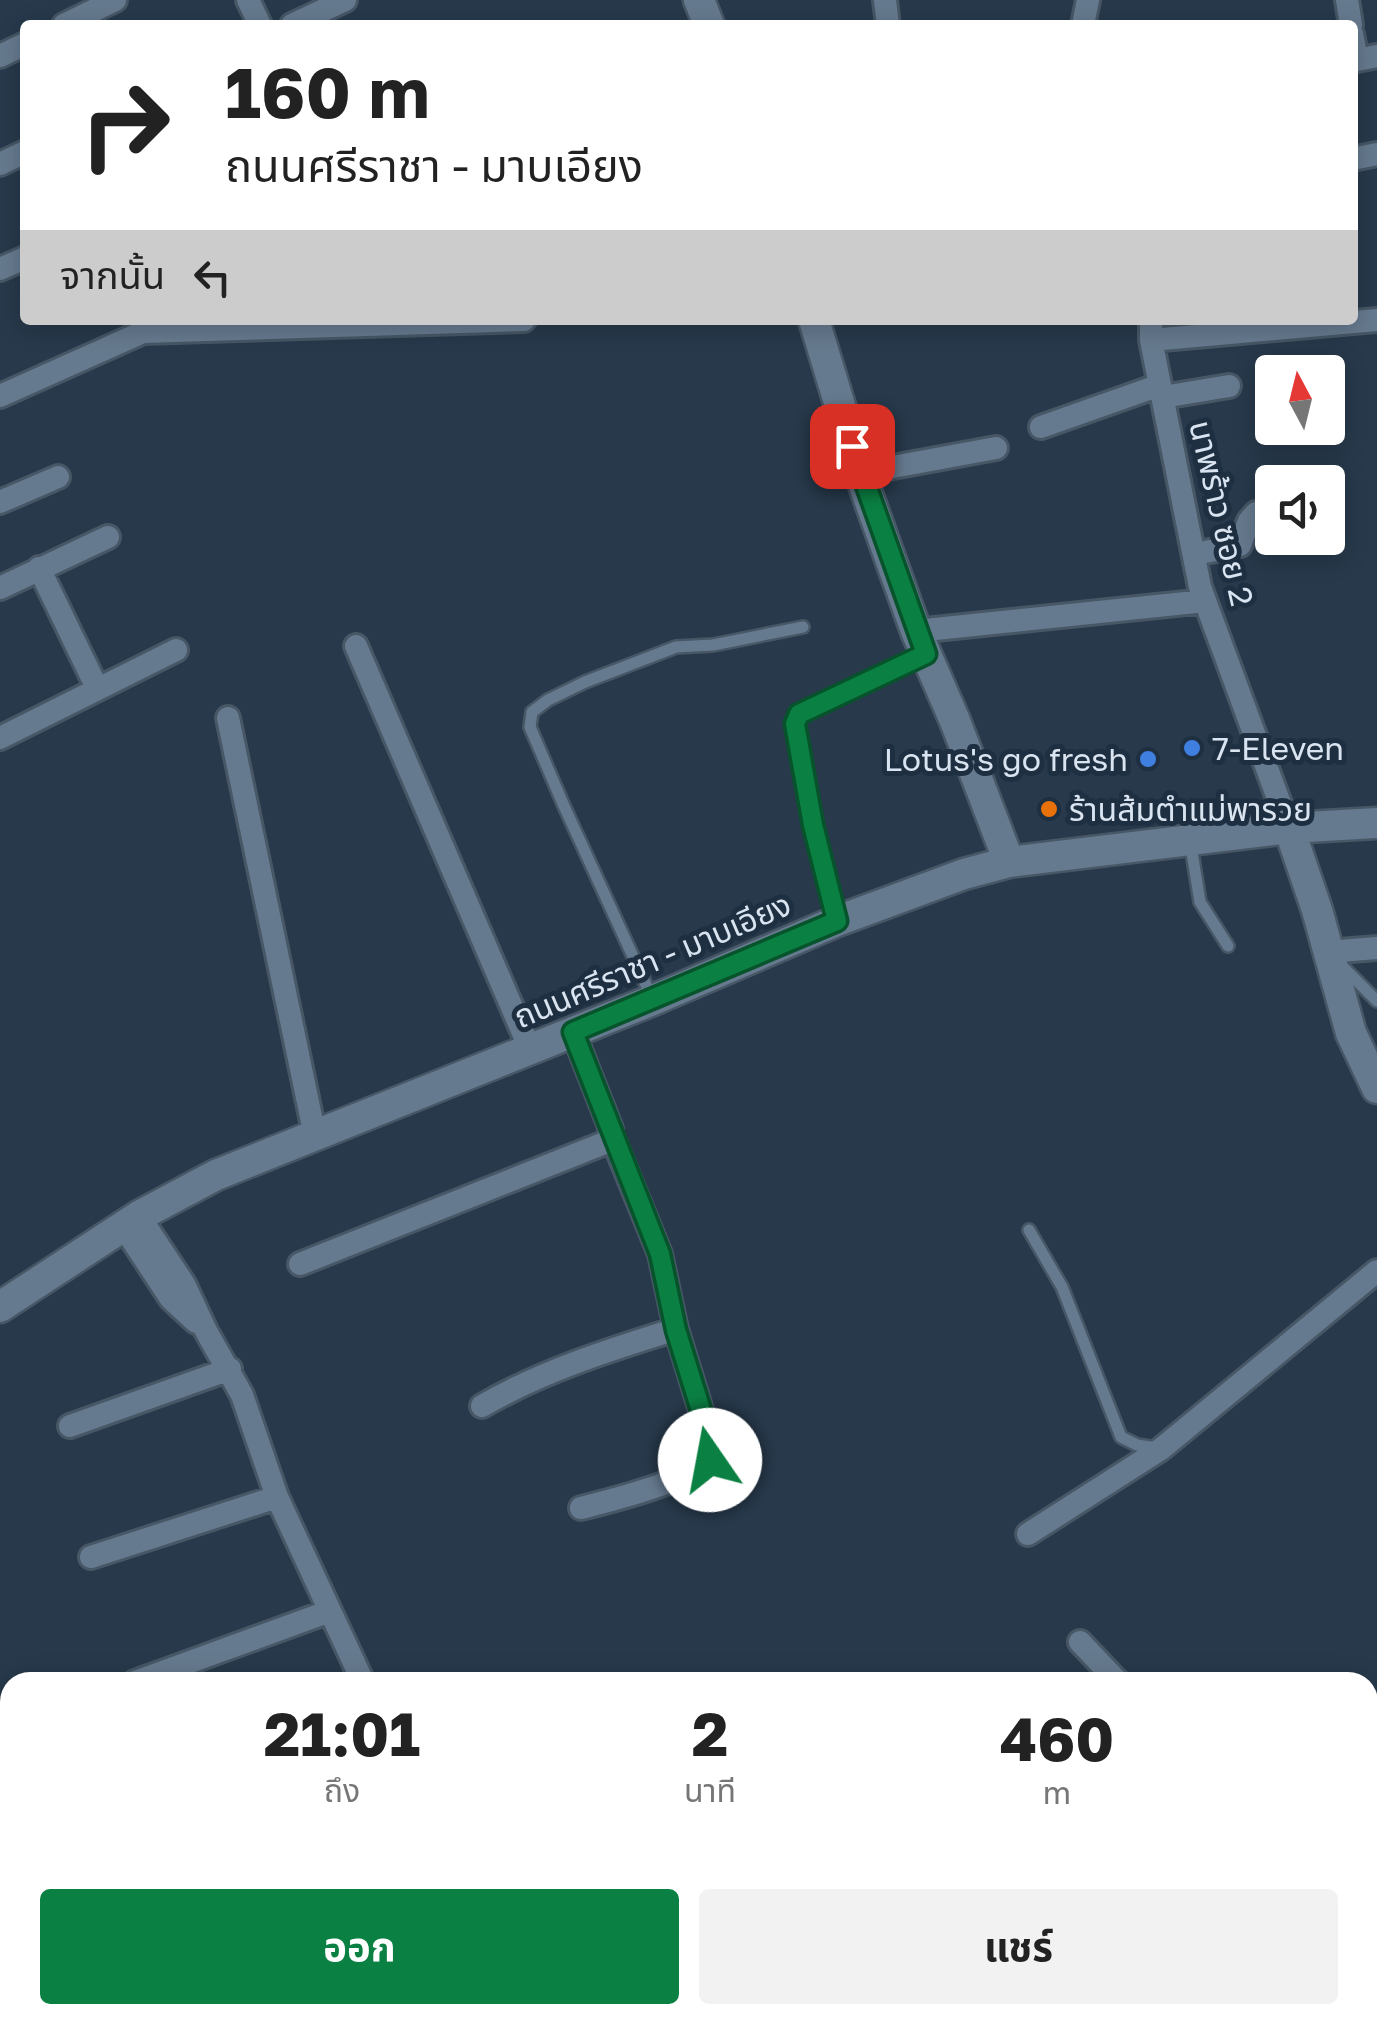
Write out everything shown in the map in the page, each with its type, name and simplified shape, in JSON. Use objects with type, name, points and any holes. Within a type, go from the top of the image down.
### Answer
[{"type":"main road","points":[[816,325],[860,472],[921,643],[1009,862]]},
{"type":"main road","name":"ถนนศรีราชา - มาบเอียง","points":[[0,1307],[131,1221],[216,1176],[654,1000],[837,921],[964,874],[1009,862],[1289,828],[1377,823]]},
{"type":"main road","points":[[1289,828],[1351,1032],[1377,1088]]},
{"type":"street","points":[[74,20],[116,0]]},
{"type":"street","points":[[307,20],[336,10]]},
{"type":"street","points":[[0,396],[152,326],[217,325]]},
{"type":"street","points":[[1151,330],[1264,325]]},
{"type":"street","name":"นาพร้าว ซอย 2","points":[[1151,330],[1205,602],[1289,828]]},
{"type":"street","points":[[1041,427],[1161,391],[1228,386]]},
{"type":"street","points":[[860,472],[996,448]]},
{"type":"street","points":[[0,502],[58,477]]},
{"type":"street","points":[[1194,554],[1240,545],[1255,514]]},
{"type":"street","points":[[0,588],[108,537]]},
{"type":"street","points":[[40,568],[97,688]]},
{"type":"street","points":[[921,643],[1205,602]]},
{"type":"street","points":[[356,646],[530,1049]]},
{"type":"street","points":[[0,738],[176,650]]},
{"type":"street","points":[[228,718],[315,1136]]},
{"type":"street","points":[[1327,952],[1377,948]]},
{"type":"street","points":[[573,1032],[660,1254],[676,1330],[709,1436],[710,1460],[645,1491],[581,1508]]},
{"type":"street","points":[[300,1264],[607,1142],[611,1134]]},
{"type":"street","points":[[131,1221],[171,1299],[206,1332],[230,1370],[277,1497],[358,1672]]},
{"type":"street","points":[[1028,1534],[1161,1448],[1377,1271]]},
{"type":"street","points":[[482,1406],[515,1387],[580,1361],[676,1330]]},
{"type":"street","points":[[70,1426],[230,1370]]},
{"type":"street","points":[[91,1557],[277,1497]]},
{"type":"street","points":[[162,1672],[330,1611]]},
{"type":"street","points":[[1080,1642],[1108,1672]]},
{"type":"lane","points":[[654,1000],[530,727],[532,712],[585,682],[676,647],[712,645],[803,627]]},
{"type":"lane","points":[[837,921],[813,825],[795,724],[799,714],[921,643]]},
{"type":"lane","points":[[1190,840],[1200,902],[1228,946]]},
{"type":"lane","points":[[1327,952],[1377,1001]]},
{"type":"lane","points":[[1029,1230],[1062,1287],[1121,1437],[1136,1445],[1161,1448]]},
{"type":"place","name":"7-Eleven","points":[[1192,748]]},
{"type":"place","name":"Lotus's go fresh","points":[[1148,759]]},
{"type":"place","name":"ร้านส้มตำแม่พารวย","points":[[1049,809]]},
{"type":"route","points":[[710,1460],[709,1436],[676,1330],[660,1254],[573,1032],[837,921],[813,825],[795,724],[799,714],[926,654],[852,446]]}]
